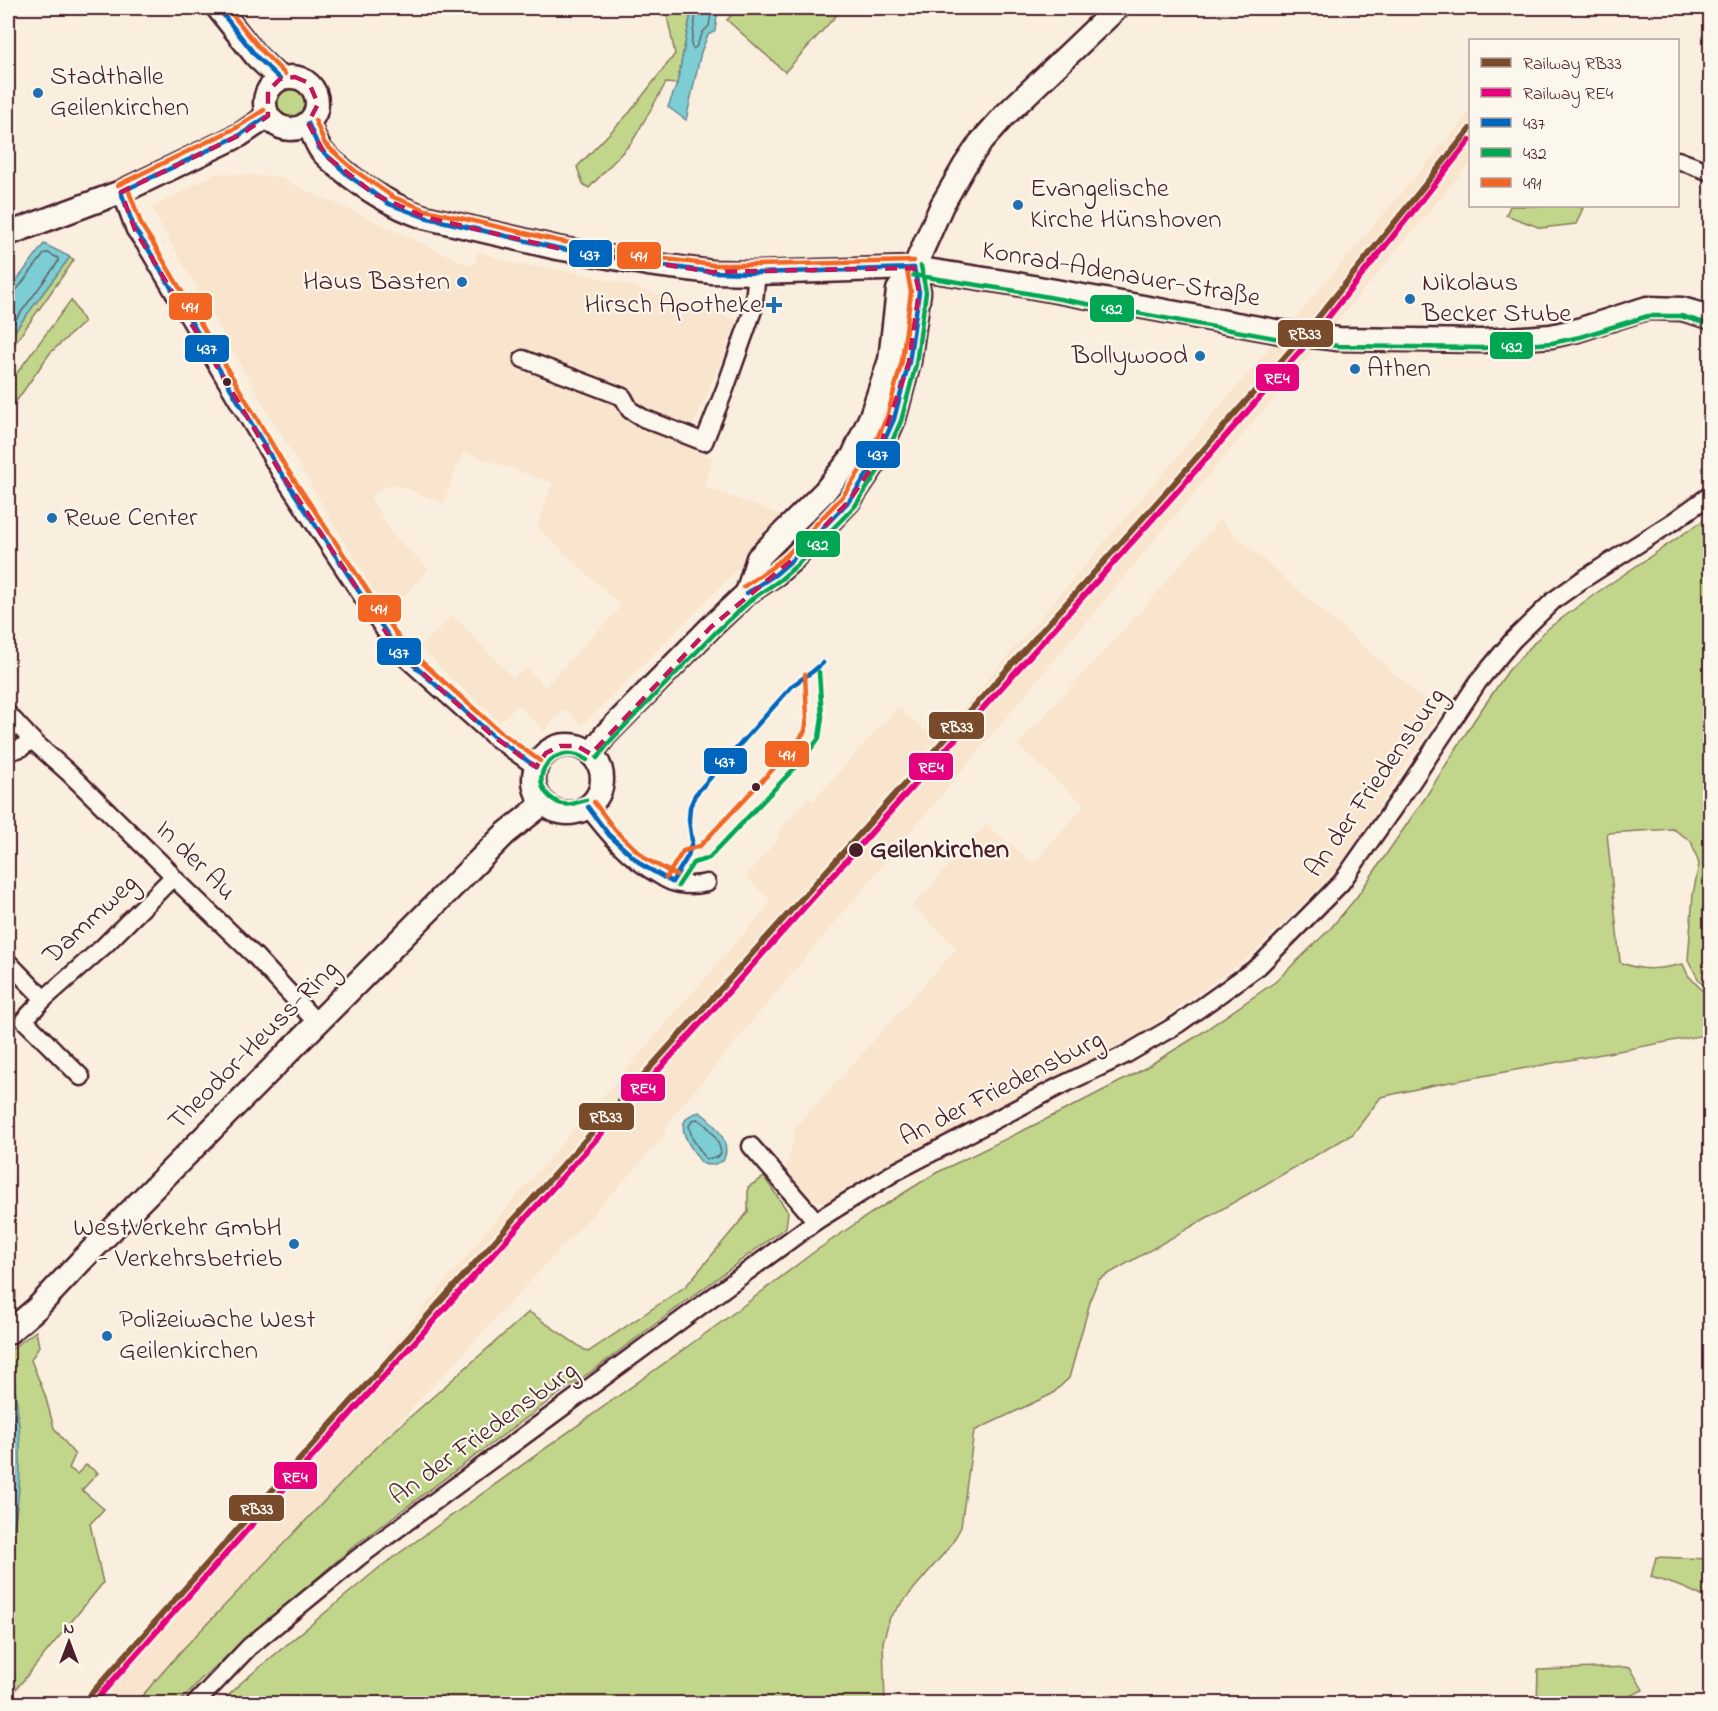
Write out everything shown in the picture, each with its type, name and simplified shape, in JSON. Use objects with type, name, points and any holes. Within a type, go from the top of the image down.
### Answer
[{"type":"main road","points":[[218,8],[256,56],[280,79]]},
{"type":"main road","points":[[591,754],[606,734],[711,627],[747,593],[777,574],[849,501],[874,464],[894,419],[909,362],[919,292],[914,268],[942,205],[980,143],[1004,116],[1117,8]]},
{"type":"main road","points":[[288,77],[303,79],[309,83],[317,97],[316,111],[308,123],[294,130],[279,127],[268,116],[265,108],[268,90],[280,79],[288,77]]},
{"type":"main road","points":[[8,234],[121,192],[240,135],[268,116]]},
{"type":"main road","name":"Konrad-Adenauer-Straße","points":[[308,123],[319,148],[326,156],[375,194],[404,210],[424,217],[557,248],[648,264],[712,272],[756,273],[914,268],[1011,282],[1281,332],[1338,339],[1482,341],[1551,336],[1647,308],[1682,309],[1710,317]]},
{"type":"main road","points":[[560,746],[577,746],[591,754],[601,769],[602,785],[599,794],[588,807],[580,812],[561,813],[551,809],[544,803],[534,782],[536,767],[546,753],[560,746]]},
{"type":"main road","name":"Theodor-Heuss-Ring","points":[[15,1326],[37,1308],[505,834],[544,803]]},
{"type":"street","points":[[1679,161],[1710,172]]},
{"type":"street","points":[[121,192],[135,230],[279,470],[399,652],[493,736],[536,767]]},
{"type":"street","points":[[523,359],[623,396],[630,410],[643,418],[704,442],[753,310],[756,273]]},
{"type":"street","name":"An der Friedensburg","points":[[195,1704],[249,1647],[359,1557],[816,1221],[895,1172],[1125,1055],[1178,1024],[1259,966],[1341,883],[1478,682],[1513,639],[1554,600],[1710,495]]},
{"type":"street","name":"In der Au","points":[[8,714],[254,955],[317,1023]]},
{"type":"street","points":[[8,752],[21,748],[32,740]]},
{"type":"street","points":[[588,807],[609,835],[642,865],[672,882],[693,886],[707,883]]},
{"type":"street","name":"Dammweg","points":[[81,1077],[24,1020],[44,999],[104,946],[173,877]]},
{"type":"street","name":"Dammweg","points":[[8,962],[44,999]]},
{"type":"street","points":[[751,1146],[816,1221]]},
{"type":"highlighted area","points":[[295,77],[309,83],[318,104],[308,123],[326,156],[374,194],[424,217],[557,248],[712,272],[914,268],[919,292],[909,362],[874,464],[849,501],[792,560],[711,627],[591,754],[577,746],[560,746],[546,753],[536,767],[493,736],[399,652],[279,470],[135,230],[121,192],[240,135],[268,116],[268,91],[280,79]]},
{"type":"shaded area","points":[[1469,113],[1469,164],[670,1120],[663,1139],[376,1447],[182,1650],[135,1703],[84,1704],[231,1542],[494,1222],[771,902],[745,876],[780,837],[777,833],[809,798],[813,801],[897,707],[936,738]]},
{"type":"shaded area","points":[[217,173],[282,177],[288,182],[473,267],[478,251],[511,263],[576,272],[625,284],[738,320],[685,446],[713,458],[705,487],[789,518],[582,726],[565,709],[544,731],[518,705],[500,722],[452,679],[420,646],[453,615],[513,678],[526,667],[545,687],[621,606],[537,527],[552,483],[463,452],[444,503],[392,484],[370,496],[393,535],[429,569],[390,611],[371,587],[151,208]]},
{"type":"shaded area","points":[[1220,519],[1234,534],[1440,713],[1338,869],[1250,956],[1144,1032],[886,1166],[826,1203],[811,1199],[785,1168],[794,1139],[794,1129],[957,948],[912,906],[986,824],[1033,863],[1084,805],[1017,745],[1143,608]]},
{"type":"green space","points":[[672,8],[692,8],[677,84],[666,83],[632,142],[589,188],[583,184],[577,167],[630,112],[675,54],[667,16]]},
{"type":"green space","points":[[738,8],[843,8],[785,72],[727,20]]},
{"type":"green space","points":[[291,89],[302,94],[307,105],[302,116],[291,121],[280,116],[275,105],[280,94]]},
{"type":"green space","points":[[1510,207],[1583,208],[1576,224],[1541,228],[1506,215]]},
{"type":"green space","points":[[70,257],[74,260],[10,350],[11,367],[8,372],[8,340]]},
{"type":"green space","points":[[71,300],[84,322],[50,353],[8,413],[8,385]]},
{"type":"green space","points":[[1710,516],[1710,990],[1700,982],[1688,960],[1693,894],[1699,864],[1691,841],[1673,829],[1607,833],[1620,962],[1651,969],[1683,964],[1688,975],[1710,999],[1710,1034],[1434,1085],[1381,1097],[1353,1134],[1098,1280],[1069,1378],[1052,1394],[974,1431],[961,1527],[951,1545],[890,1617],[883,1642],[885,1703],[221,1703],[243,1681],[380,1567],[723,1321],[814,1252],[936,1173],[1135,1074],[1194,1038],[1275,982],[1330,929],[1356,898],[1508,671],[1546,630]]},
{"type":"green space","points":[[764,1177],[788,1212],[786,1227],[354,1546],[200,1680],[179,1703],[135,1704],[182,1650],[376,1447],[529,1312],[588,1352],[686,1286],[748,1212],[748,1187]]},
{"type":"green space","points":[[8,1274],[16,1291],[16,1298],[8,1305]]},
{"type":"green space","points":[[36,1331],[39,1346],[31,1360],[45,1395],[54,1428],[75,1455],[69,1468],[77,1474],[86,1465],[98,1473],[82,1490],[104,1509],[90,1524],[103,1583],[8,1699],[8,1550],[17,1501],[20,1451],[9,1351]]},
{"type":"green space","points":[[1656,1557],[1710,1559],[1710,1610],[1708,1610],[1704,1597],[1651,1577]]},
{"type":"green space","points":[[1630,1667],[1643,1690],[1614,1703],[1537,1703],[1538,1670]]},
{"type":"water","points":[[692,8],[718,8],[715,31],[708,35],[701,52],[686,120],[668,107],[677,84]]},
{"type":"water","points":[[44,244],[70,257],[8,340],[8,292]]},
{"type":"water","points":[[700,1112],[716,1128],[726,1147],[723,1161],[711,1165],[706,1165],[699,1160],[684,1132],[684,1122],[687,1118]]},
{"type":"water","points":[[8,1352],[17,1401],[20,1476],[18,1501],[8,1550]]},
{"type":"rail line","name":"RB33","points":[[82,1704],[1169,489],[1304,335],[1469,130]]},
{"type":"rail line","name":"RE4","points":[[92,1704],[1175,494],[1310,340],[1469,141]]},
{"type":"transit line","name":"437","points":[[218,8],[256,56],[280,79]]},
{"type":"transit line","name":"491","points":[[227,8],[262,51],[285,74]]},
{"type":"transit line","name":"491","points":[[118,185],[236,128],[264,110]]},
{"type":"transit line","name":"437","points":[[121,192],[240,135],[268,116]]},
{"type":"transit line","name":"491","points":[[315,120],[325,144],[354,170],[393,197],[426,210],[559,241],[649,257],[713,265],[914,261]]},
{"type":"transit line","name":"437","points":[[308,123],[319,148],[349,176],[389,204],[424,217],[557,248],[648,264],[712,272],[757,273],[914,268]]},
{"type":"transit line","name":"491","points":[[128,189],[142,226],[285,466],[405,647],[498,730],[540,761]]},
{"type":"transit line","name":"437","points":[[121,192],[135,230],[279,470],[399,652],[493,736],[536,767]]},
{"type":"transit line","name":"432","points":[[597,758],[612,739],[716,632],[752,599],[797,565],[855,506],[880,468],[901,421],[916,364],[926,292],[921,266]]},
{"type":"transit line","name":"437","points":[[747,593],[776,574],[792,560],[849,501],[874,464],[894,419],[909,362],[919,292],[914,268]]},
{"type":"transit line","name":"491","points":[[743,587],[787,555],[843,496],[867,460],[887,417],[902,361],[911,292],[907,270]]},
{"type":"transit line","name":"432","points":[[913,275],[1010,290],[1280,339],[1338,346],[1482,348],[1552,343],[1580,337],[1648,316],[1681,316],[1708,324]]},
{"type":"transit line","name":"437","points":[[672,882],[688,856],[692,841],[689,820],[690,807],[695,795],[793,685],[823,663]]},
{"type":"transit line","name":"432","points":[[678,886],[693,863],[709,858],[804,758],[819,738],[822,717],[819,672]]},
{"type":"transit line","name":"491","points":[[666,878],[683,851],[700,846],[793,748],[805,731],[807,717],[805,674]]},
{"type":"transit line","name":"432","points":[[586,800],[570,804],[554,800],[545,792],[542,773],[547,764],[564,754],[575,755],[587,760]]},
{"type":"transit line","name":"491","points":[[594,802],[615,830],[646,859],[676,875]]},
{"type":"transit line","name":"437","points":[[588,807],[609,835],[642,865],[672,882]]},
{"type":"place","name":"Stadthalle Geilenkirchen","points":[[38,93]]},
{"type":"place","name":"Evangelische Kirche Hünshoven","points":[[1018,205]]},
{"type":"place","name":"Haus Basten","points":[[462,282]]},
{"type":"place","name":"Nikolaus Becker Stube","points":[[1410,299]]},
{"type":"place","name":"Hirsch Apotheke","points":[[774,305]]},
{"type":"place","name":"Bollywood","points":[[1200,356]]},
{"type":"place","name":"Athen","points":[[1355,369]]},
{"type":"place","name":"Rewe Center","points":[[52,518]]},
{"type":"place","name":"Geilenkirchen","points":[[856,850]]},
{"type":"place","name":"WestVerkehr GmbH - Verkehrsbetrieb","points":[[294,1244]]},
{"type":"place","name":"Polizeiwache West Geilenkirchen","points":[[107,1336]]}]
